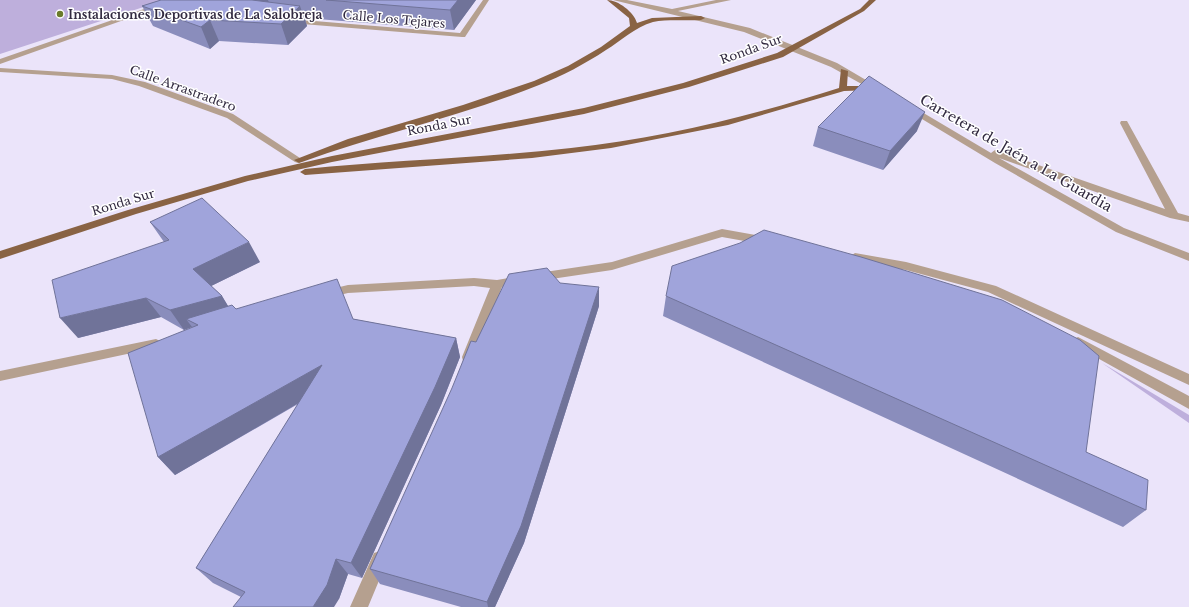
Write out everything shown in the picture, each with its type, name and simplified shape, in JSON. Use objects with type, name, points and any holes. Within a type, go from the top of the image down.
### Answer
[{"type":"main road","points":[[610,0],[632,17],[634,26]]},
{"type":"main road","name":"Ronda Sur","points":[[0,254],[132,212],[245,179],[332,159],[584,112],[686,85],[780,55],[862,10],[873,0]]},
{"type":"main road","points":[[245,179],[359,139],[527,88],[580,63],[618,39],[634,26],[652,20],[701,18]]},
{"type":"main road","points":[[843,89],[844,71]]},
{"type":"main road","points":[[245,179],[367,165],[532,155],[600,147],[666,137],[739,120],[803,103],[843,89],[876,88]]},
{"type":"street","points":[[0,62],[177,0]]},
{"type":"street","name":"Calle Los Tejares","points":[[280,20],[462,35],[486,0]]},
{"type":"street","points":[[616,0],[668,10],[747,30],[834,66],[889,95]]},
{"type":"street","points":[[668,10],[728,0]]},
{"type":"street","name":"Calle Arrastradero","points":[[0,70],[112,77],[142,84],[230,116],[298,160]]},
{"type":"street","name":"Carretera de Jaén a La Guardia","points":[[901,102],[1120,230],[1189,257]]},
{"type":"street","points":[[1124,123],[1174,216]]},
{"type":"street","points":[[971,144],[1174,216],[1189,219]]},
{"type":"street","points":[[317,297],[348,289],[474,282],[497,284],[612,266],[722,233],[781,244]]},
{"type":"street","points":[[914,280],[843,258],[906,266],[992,289],[1189,380]]},
{"type":"street","points":[[463,370],[497,284]]},
{"type":"street","points":[[1016,313],[1050,328],[1189,403]]},
{"type":"street","points":[[0,376],[142,348],[165,341]]},
{"type":"street","points":[[360,607],[385,549]]},
{"type":"shaded area","name":"Instalaciones Deportivas de La Salobreja","points":[[0,0],[165,0],[0,54]]},
{"type":"shaded area","points":[[1102,363],[1189,415],[1189,423]]},
{"type":"building","points":[[161,0],[252,0],[300,6],[281,24],[210,20],[201,27],[142,6]]},
{"type":"building","points":[[326,0],[458,0],[450,10]]},
{"type":"building","points":[[869,76],[925,112],[890,151],[818,127]]},
{"type":"building","points":[[202,198],[249,242],[193,269],[222,296],[170,310],[146,298],[60,318],[52,280],[169,240],[150,222]]},
{"type":"building","points":[[764,230],[861,257],[1002,300],[1080,340],[1099,356],[1086,452],[1148,480],[1146,510],[666,296],[672,266],[740,243]]},
{"type":"building","points":[[547,268],[560,283],[599,287],[521,526],[487,602],[370,569],[452,388],[471,341],[476,342],[509,274]]},
{"type":"building","points":[[337,279],[353,319],[456,338],[435,387],[351,563],[336,559],[327,585],[313,607],[233,607],[245,592],[196,568],[322,365],[158,457],[128,353],[198,325],[186,319],[232,305],[236,309]]},
{"type":"place","name":"Instalaciones Deportivas de La Salobreja","points":[[60,14]]}]
